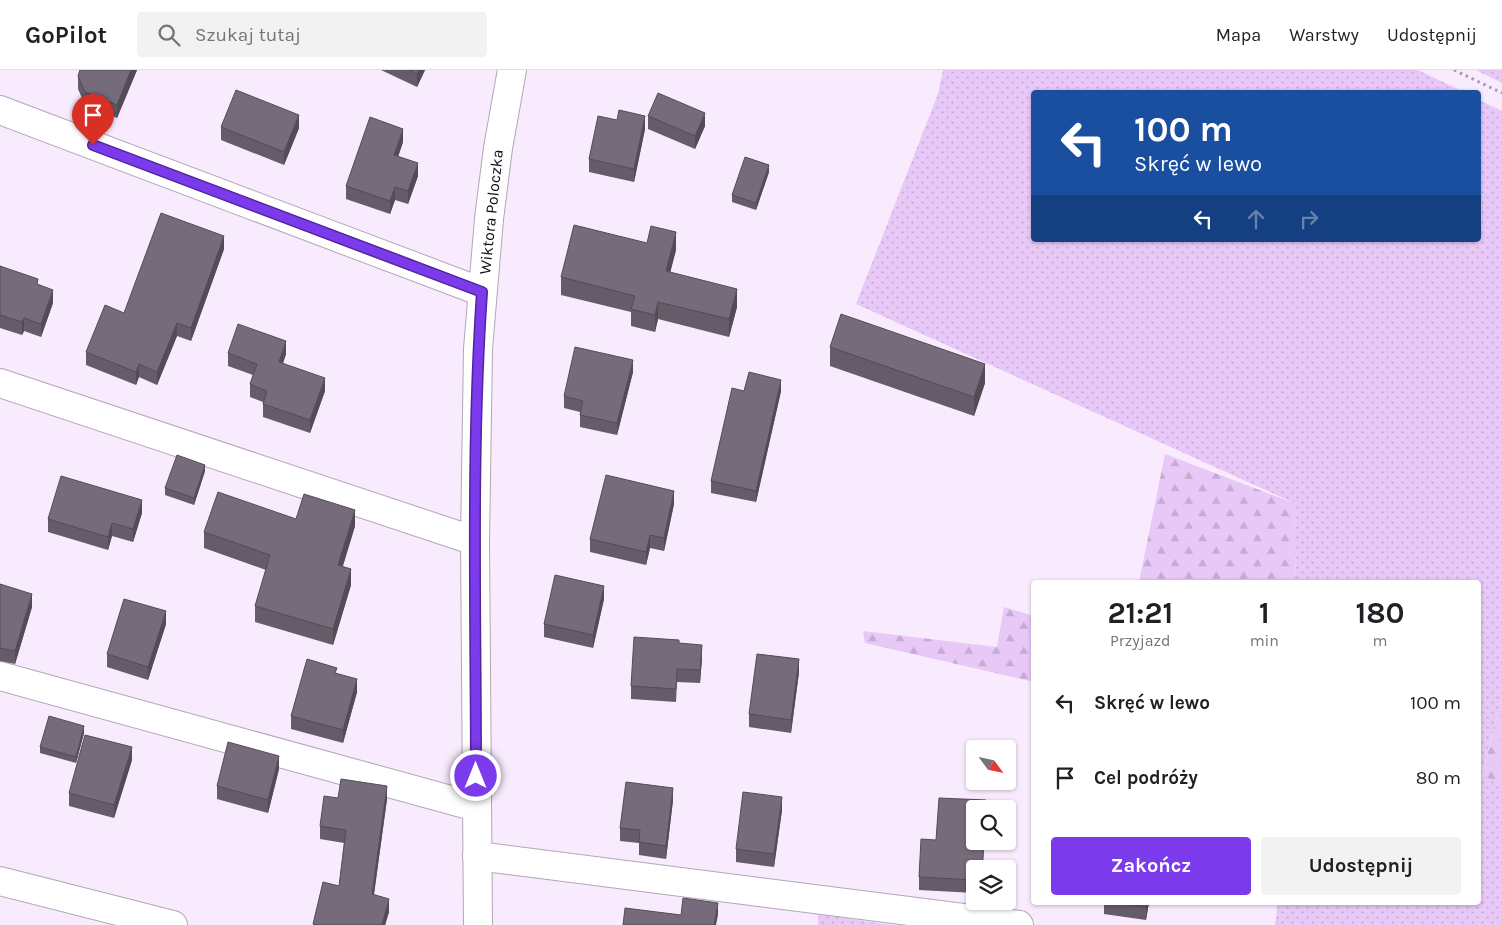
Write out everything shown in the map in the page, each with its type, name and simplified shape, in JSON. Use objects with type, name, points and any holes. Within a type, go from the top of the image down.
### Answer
[{"type":"street","name":"Wiktora Poloczka","points":[[478,925],[475,541],[478,349],[482,292],[498,148],[512,70]]},
{"type":"street","points":[[0,110],[482,292]]},
{"type":"street","points":[[0,383],[475,541]]},
{"type":"street","points":[[0,676],[476,807]]},
{"type":"street","points":[[477,856],[1019,925]]},
{"type":"street","points":[[0,881],[174,925]]},
{"type":"path","points":[[1454,70],[1502,93]]},
{"type":"green space","points":[[943,70],[1418,70],[1460,90],[1031,90],[1031,242],[1481,242],[1481,101],[1502,111],[1502,695],[1482,775],[1502,783],[1502,925],[1275,925],[1278,905],[1481,905],[1481,580],[1296,580],[1294,503],[856,304],[938,94]]},
{"type":"green space","points":[[1476,70],[1502,70],[1502,83]]},
{"type":"green space","points":[[1165,454],[1294,503],[1296,580],[1139,580]]},
{"type":"green space","points":[[1004,607],[1031,615],[1031,681],[865,643],[863,631],[997,647]]},
{"type":"green space","points":[[1502,695],[1502,783],[1482,776]]},
{"type":"green space","points":[[818,914],[891,925],[818,925]]},
{"type":"building","points":[[80,70],[131,70],[117,105],[85,92],[78,76]]},
{"type":"building","points":[[409,70],[419,70],[417,74]]},
{"type":"building","points":[[236,90],[299,115],[284,152],[221,127]]},
{"type":"building","points":[[658,93],[705,113],[695,136],[648,116]]},
{"type":"building","points":[[619,110],[645,116],[634,169],[589,159],[598,116],[617,120]]},
{"type":"building","points":[[370,117],[403,129],[394,155],[418,163],[408,191],[395,187],[390,201],[346,186]]},
{"type":"building","points":[[745,157],[769,165],[756,203],[732,195]]},
{"type":"building","points":[[161,213],[224,236],[191,328],[177,323],[157,372],[139,364],[136,372],[86,352],[105,305],[124,313]]},
{"type":"building","points":[[574,225],[647,243],[651,226],[676,232],[666,271],[737,289],[729,319],[658,302],[655,315],[631,309],[635,296],[561,277]]},
{"type":"building","points":[[0,266],[38,279],[37,284],[53,290],[41,324],[24,318],[22,322],[0,315]]},
{"type":"building","points":[[841,314],[985,364],[974,397],[830,347]]},
{"type":"building","points":[[238,324],[286,341],[279,362],[325,378],[310,420],[263,404],[267,391],[250,384],[257,364],[228,353]]},
{"type":"building","points":[[575,347],[633,360],[617,423],[580,415],[583,401],[564,396]]},
{"type":"building","points":[[749,372],[781,380],[756,491],[711,481],[732,388],[744,391]]},
{"type":"building","points":[[177,455],[205,465],[194,498],[165,488]]},
{"type":"building","points":[[606,475],[674,491],[664,538],[650,535],[646,552],[590,539]]},
{"type":"building","points":[[61,476],[142,500],[133,529],[112,523],[108,537],[48,519]]},
{"type":"building","points":[[218,492],[296,519],[304,494],[355,510],[338,565],[351,569],[333,629],[255,606],[270,555],[204,532]]},
{"type":"building","points":[[555,575],[604,586],[593,635],[544,624]]},
{"type":"building","points":[[0,584],[32,594],[15,651],[0,648]]},
{"type":"building","points":[[124,599],[166,611],[148,667],[107,654]]},
{"type":"building","points":[[634,637],[679,640],[679,643],[702,645],[700,670],[677,669],[676,689],[631,686]]},
{"type":"building","points":[[757,654],[799,659],[791,720],[749,714]]},
{"type":"building","points":[[307,659],[337,668],[335,673],[357,679],[343,730],[291,716]]},
{"type":"building","points":[[49,716],[84,726],[76,757],[40,747]]},
{"type":"building","points":[[85,735],[132,747],[114,805],[69,793]]},
{"type":"building","points":[[228,742],[279,756],[268,800],[217,786]]},
{"type":"building","points":[[341,779],[387,786],[372,894],[389,899],[382,925],[313,924],[323,882],[339,886],[346,830],[320,826],[324,796],[338,798]]},
{"type":"building","points":[[626,782],[673,788],[666,846],[639,842],[640,830],[620,828]]},
{"type":"building","points":[[743,792],[782,797],[774,854],[736,849]]},
{"type":"building","points":[[939,798],[986,800],[966,800],[966,850],[983,850],[983,860],[966,860],[966,880],[919,877],[921,839],[936,840]]},
{"type":"building","points":[[683,898],[718,903],[714,925],[623,925],[625,908],[681,915]]},
{"type":"route","points":[[93,145],[482,292],[478,349],[475,541],[476,776]]}]
